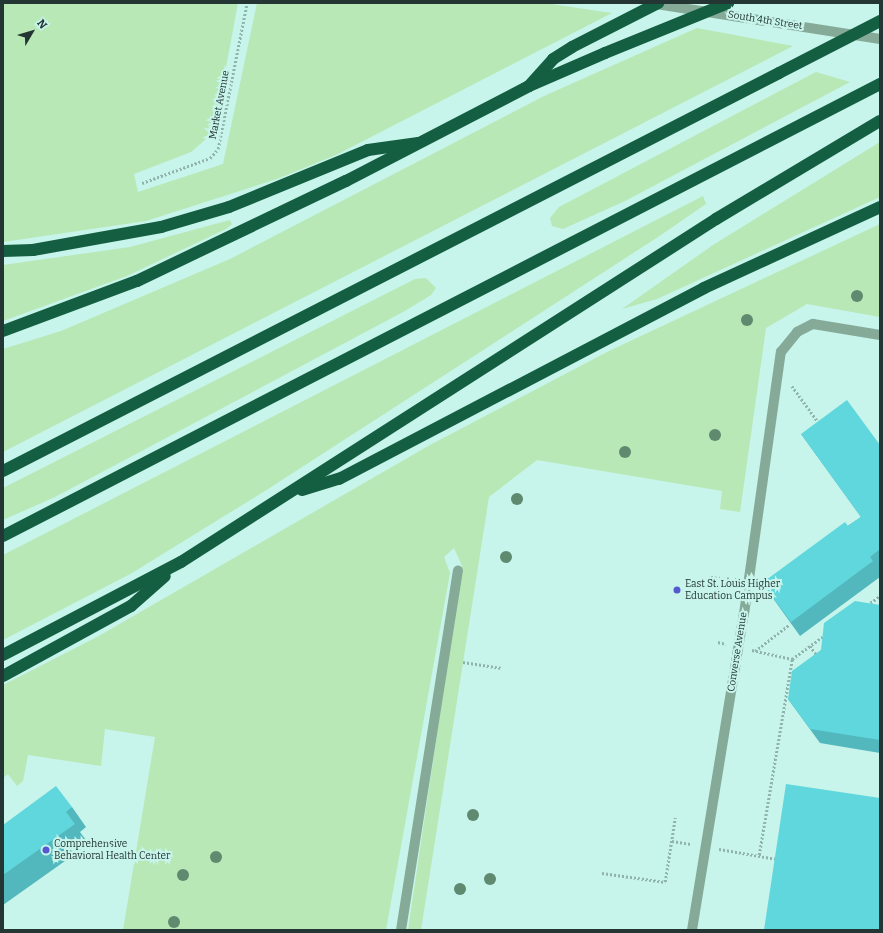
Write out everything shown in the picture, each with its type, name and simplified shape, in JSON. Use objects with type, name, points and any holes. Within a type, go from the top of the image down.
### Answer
[{"type":"highway","points":[[529,86],[553,59],[572,46],[658,3]]},
{"type":"highway","points":[[3,331],[137,281],[346,181],[529,86],[604,53],[728,3]]},
{"type":"highway","points":[[3,471],[880,21]]},
{"type":"highway","points":[[3,536],[875,87]]},
{"type":"highway","points":[[3,655],[181,562],[716,219],[880,122]]},
{"type":"highway","points":[[3,251],[48,248],[161,227],[229,207],[336,164],[393,144],[422,142]]},
{"type":"highway","points":[[286,496],[339,479],[704,288],[880,207]]},
{"type":"highway","points":[[3,676],[131,606],[181,562]]},
{"type":"street","name":"South 4th Street","points":[[650,3],[880,39]]},
{"type":"street","name":"Converse Avenue","points":[[692,930],[738,647],[781,352],[797,332],[813,324],[880,335]]},
{"type":"street","points":[[401,930],[458,570]]},
{"type":"path","name":"Market Avenue","points":[[142,183],[210,158],[218,149],[247,3]]},
{"type":"path","points":[[792,386],[822,426]]},
{"type":"path","points":[[861,609],[880,596]]},
{"type":"path","points":[[755,651],[790,624]]},
{"type":"path","points":[[759,855],[792,659],[829,632]]},
{"type":"path","points":[[718,642],[792,659]]},
{"type":"path","points":[[810,646],[821,661]]},
{"type":"path","points":[[463,662],[502,668]]},
{"type":"path","points":[[602,873],[665,882],[675,818]]},
{"type":"path","points":[[672,841],[785,860]]},
{"type":"green space","points":[[3,3],[238,3],[214,132],[191,152],[134,174],[138,192],[223,164],[257,3],[544,3],[612,13],[336,155],[277,179],[146,221],[3,242]]},
{"type":"green space","points":[[697,28],[793,46],[3,452],[3,349],[61,331],[230,259],[544,96]]},
{"type":"green space","points":[[816,72],[850,82],[625,201],[563,229],[552,226],[550,218],[559,207]]},
{"type":"green space","points":[[880,142],[880,197],[657,299],[622,309],[713,245]]},
{"type":"green space","points":[[703,196],[706,204],[658,237],[268,489],[132,573],[3,640],[3,555]]},
{"type":"green space","points":[[230,220],[232,224],[226,229],[127,276],[3,321],[3,265],[130,247]]},
{"type":"green space","points":[[880,224],[880,317],[807,304],[766,328],[740,512],[720,509],[722,491],[537,460],[489,497],[421,930],[408,930],[462,566],[454,548],[444,557],[450,573],[386,930],[123,930],[155,737],[105,729],[101,766],[28,755],[23,781],[17,786],[8,774],[3,778],[3,685],[97,637],[430,445],[609,351]]},
{"type":"green space","points":[[426,278],[436,288],[431,295],[403,312],[55,497],[3,520],[3,488],[415,279]]},
{"type":"building","points":[[847,400],[880,445],[880,549],[870,557],[873,561],[791,622],[762,583],[845,522],[848,526],[861,517],[801,434]]},
{"type":"building","points":[[855,601],[880,605],[880,740],[810,729],[788,699],[792,671],[821,650],[824,623]]},
{"type":"building","points":[[786,784],[880,798],[880,930],[764,930]]},
{"type":"building","points":[[56,786],[72,807],[66,812],[75,824],[3,875],[3,825]]},
{"type":"place","name":"East St. Louis Higher Education Campus","points":[[677,590]]},
{"type":"place","name":"Comprehensive Behavioral Health Center","points":[[46,850]]}]
